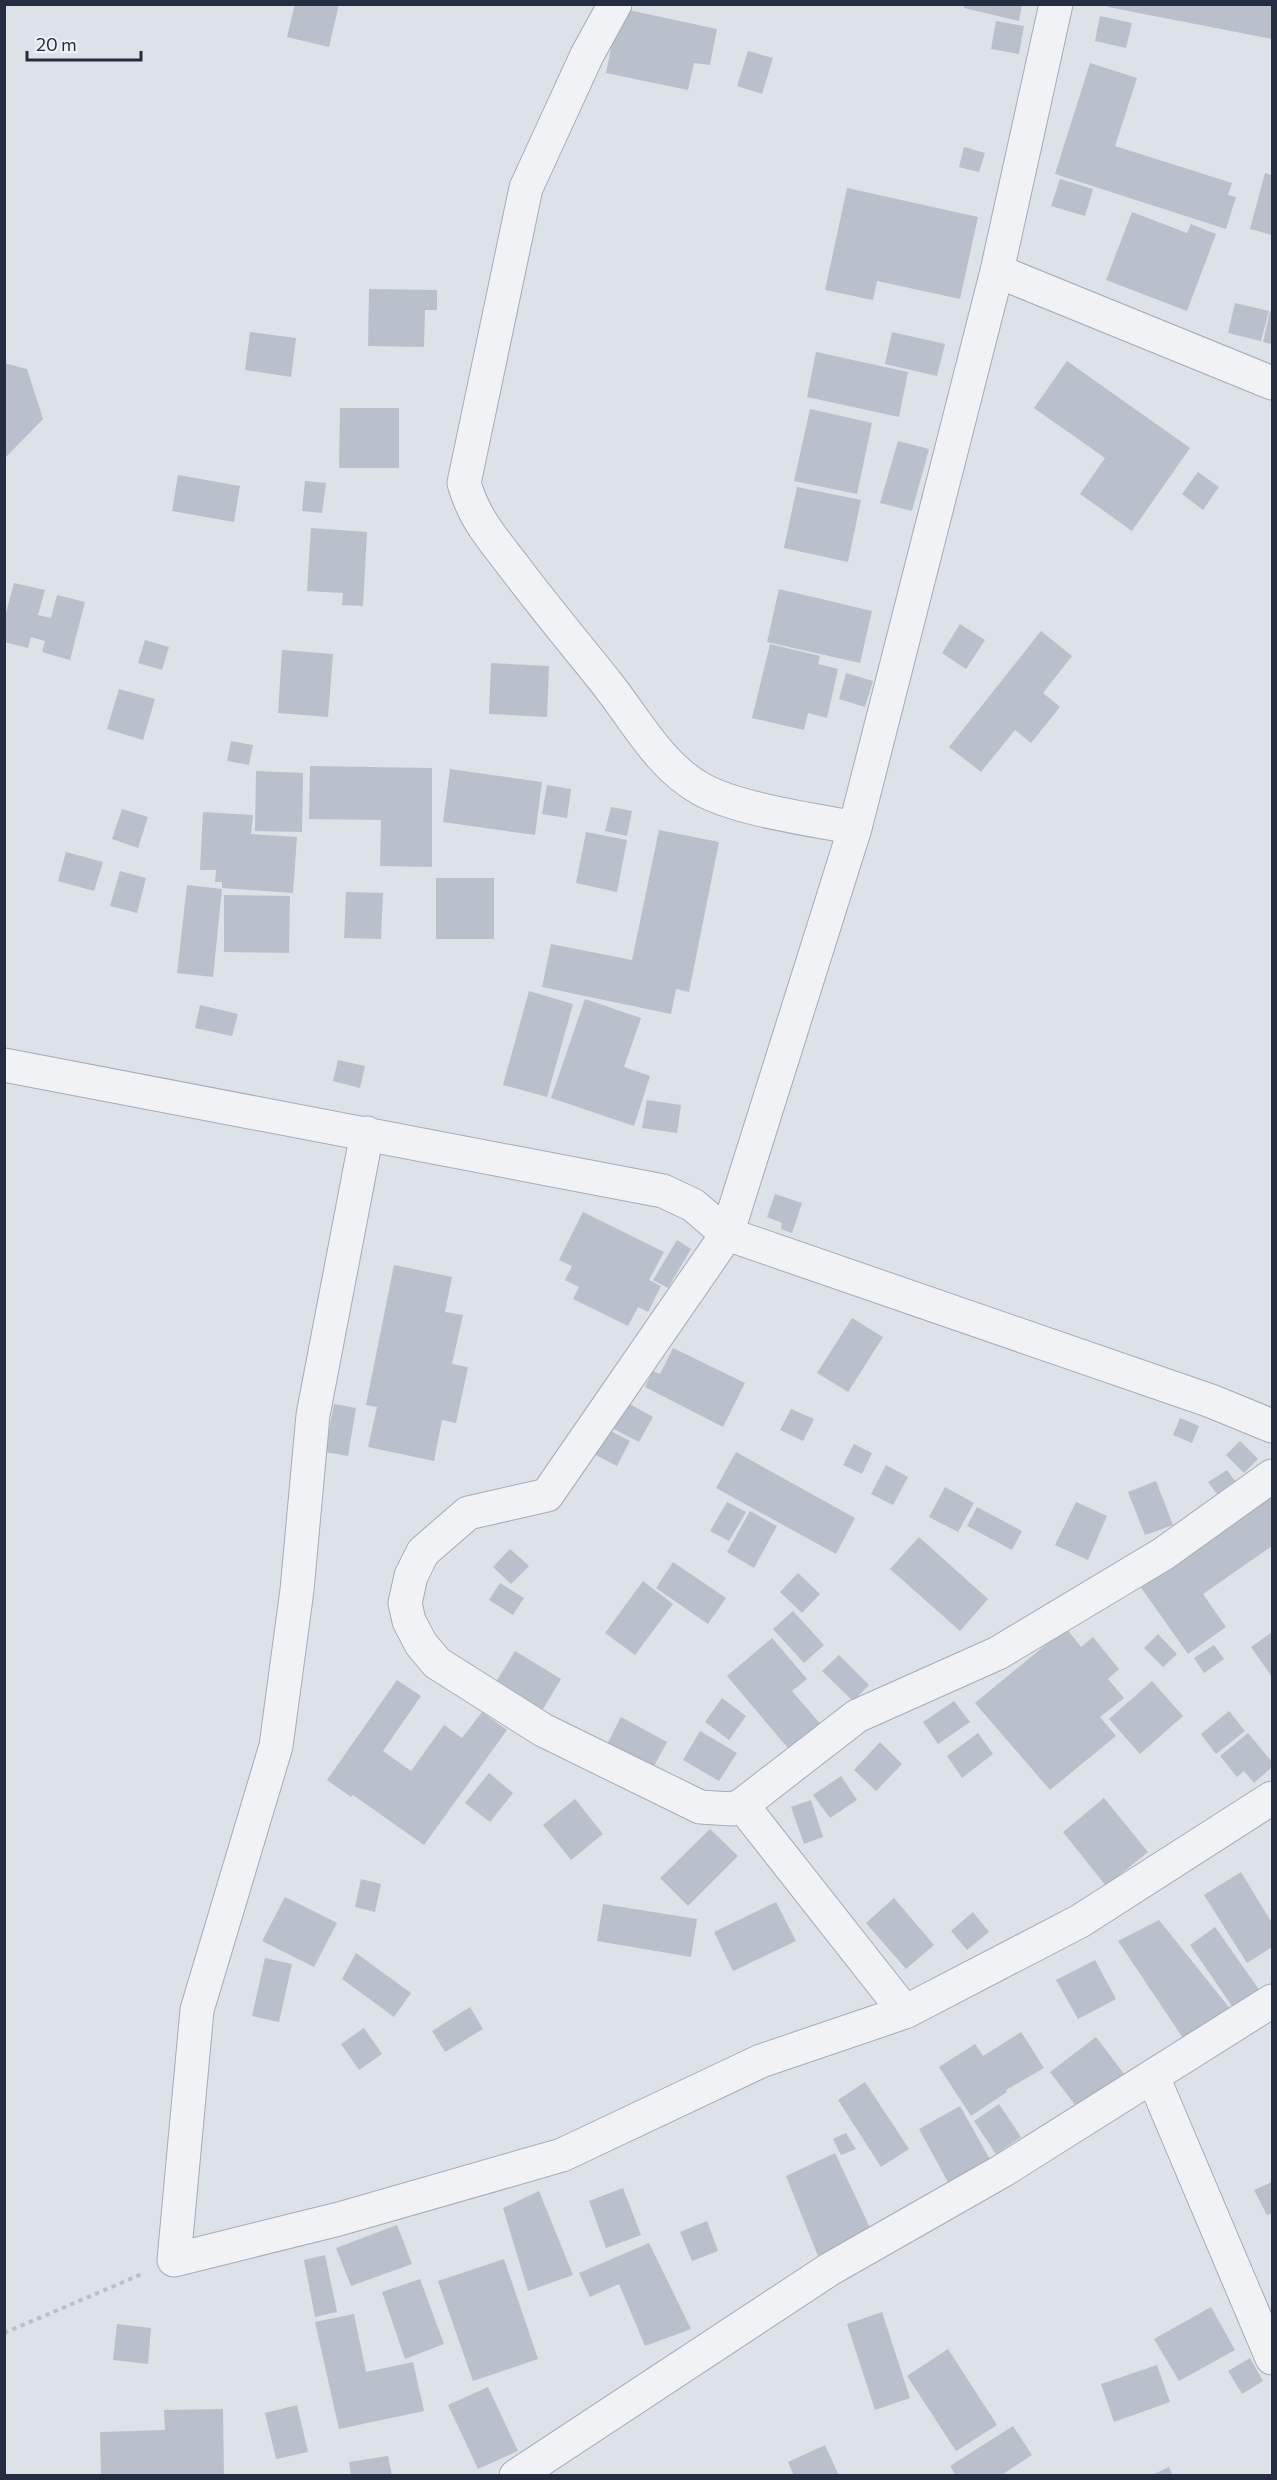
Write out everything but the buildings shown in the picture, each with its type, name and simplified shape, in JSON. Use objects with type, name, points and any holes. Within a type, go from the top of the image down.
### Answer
[{"type":"street","points":[[615,4],[587,55],[526,188],[464,483],[470,505],[551,616],[610,687],[657,751],[680,776],[704,791],[741,804],[855,828]]},
{"type":"street","points":[[1056,4],[997,271],[855,828],[727,1234],[547,1495],[468,1513],[423,1552],[411,1576],[405,1603],[409,1620],[421,1644],[438,1663],[543,1730],[700,1807],[732,1809],[742,1805],[856,1716],[998,1653],[1163,1554],[1272,1476]]},
{"type":"street","points":[[997,271],[1272,383]]},
{"type":"street","points":[[4,1065],[663,1191],[693,1205],[727,1234],[1211,1401],[1272,1426]]},
{"type":"street","points":[[367,1133],[313,1415],[297,1590],[276,1746],[197,2010],[174,2260],[339,2219],[562,2155],[761,2061],[905,2012],[1080,1921],[1272,1798]]},
{"type":"street","points":[[742,1805],[905,2012]]},
{"type":"street","points":[[516,2475],[830,2269],[1012,2164],[1272,2001]]},
{"type":"street","points":[[1153,2077],[1272,2358]]},
{"type":"path","points":[[4,2333],[174,2260]]}]
